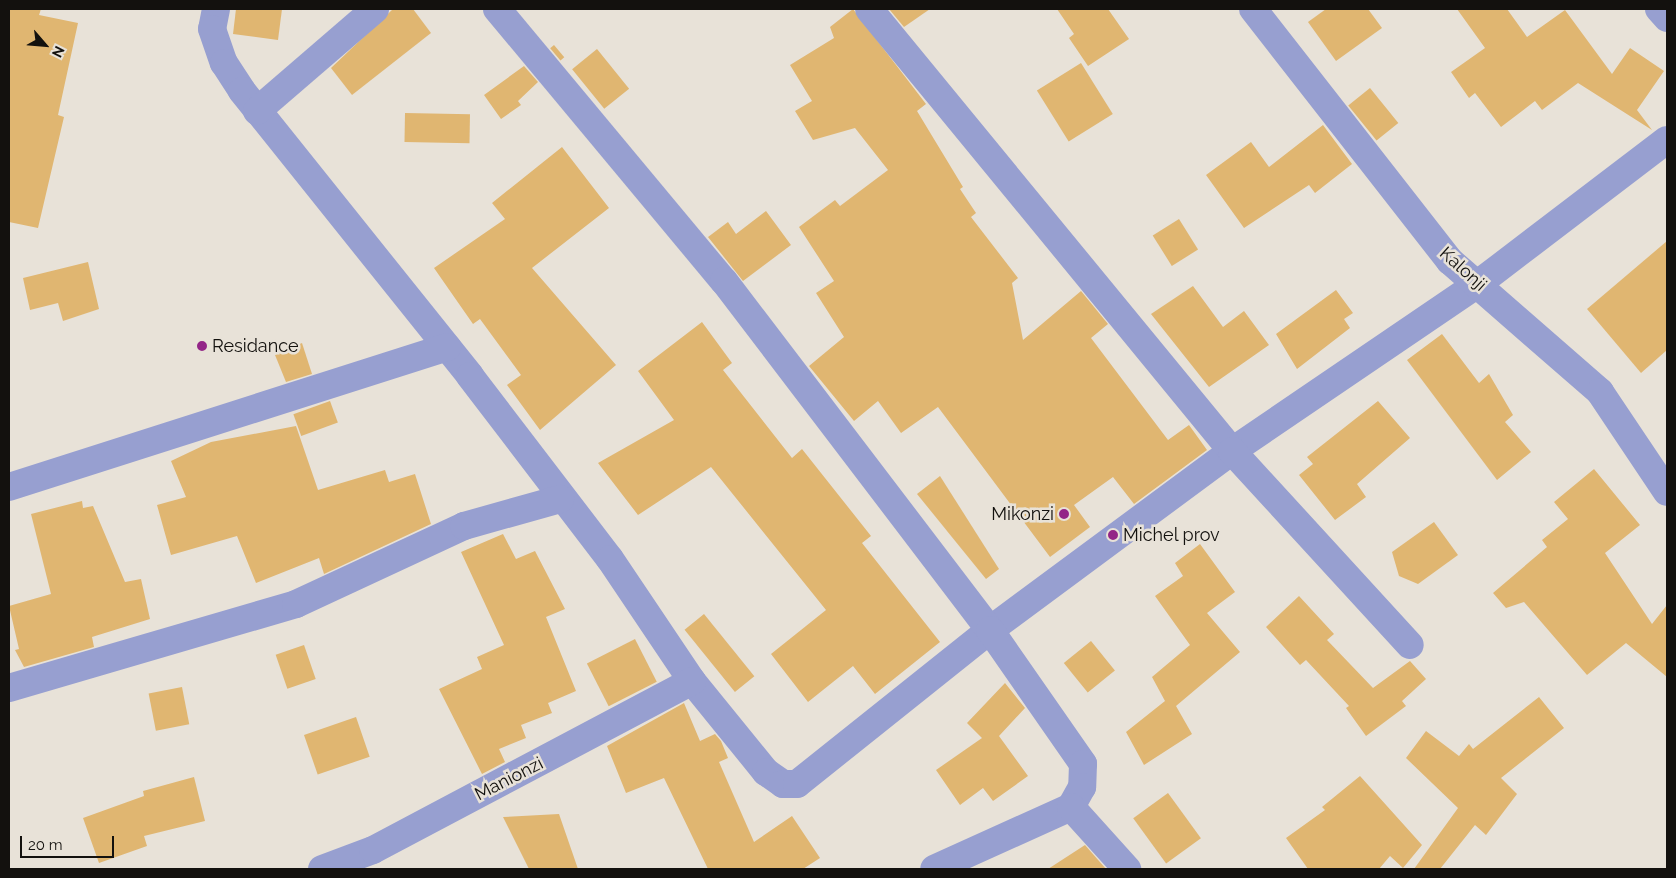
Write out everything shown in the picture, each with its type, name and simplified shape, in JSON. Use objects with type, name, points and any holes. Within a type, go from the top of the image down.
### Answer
[{"type":"street","points":[[216,9],[212,29],[224,63],[257,110],[447,347],[560,500],[610,559],[692,680],[766,772],[783,784],[798,784],[990,630],[1232,451],[1479,283],[1667,140]]},
{"type":"street","points":[[257,110],[375,9]]},
{"type":"street","points":[[497,9],[724,281],[990,630],[1083,764],[1082,787],[1071,807],[934,869]]},
{"type":"street","points":[[869,9],[1232,451],[1410,645]]},
{"type":"street","name":"Kalonji","points":[[1253,9],[1450,261],[1479,283],[1600,392],[1667,492]]},
{"type":"street","points":[[1660,9],[1667,18]]},
{"type":"street","points":[[9,487],[447,347]]},
{"type":"street","points":[[9,688],[296,604],[464,526],[560,500]]},
{"type":"street","name":"Manionzi","points":[[322,869],[382,845],[692,680]]},
{"type":"street","points":[[1071,807],[1127,869]]},
{"type":"building","points":[[9,9],[41,9],[39,15],[78,23],[58,115],[64,117],[38,228],[9,222]]},
{"type":"building","points":[[236,9],[282,9],[278,40],[233,34]]},
{"type":"building","points":[[393,9],[413,9],[431,33],[352,95],[331,68]]},
{"type":"building","points":[[853,9],[926,104],[917,111],[963,187],[960,189],[976,213],[971,217],[1018,278],[1012,283],[1023,340],[1081,291],[1108,324],[1091,338],[1168,440],[1189,425],[1207,450],[1134,504],[1113,477],[1074,505],[1090,527],[1050,557],[938,407],[901,433],[878,401],[854,421],[809,366],[844,337],[816,293],[834,281],[799,227],[835,200],[840,206],[888,170],[855,128],[813,140],[795,111],[812,101],[790,65],[834,38],[830,27]]},
{"type":"building","points":[[889,9],[930,9],[904,27]]},
{"type":"building","points":[[1057,9],[1108,9],[1129,39],[1088,66],[1069,38],[1074,34]]},
{"type":"building","points":[[1326,9],[1368,9],[1382,28],[1336,61],[1308,22]]},
{"type":"building","points":[[1457,9],[1507,9],[1527,37],[1565,10],[1612,74],[1630,48],[1664,71],[1637,110],[1652,130],[1578,83],[1542,110],[1535,101],[1501,127],[1475,93],[1469,98],[1451,72],[1485,48]]},
{"type":"building","points":[[554,45],[564,57],[560,60],[550,48]]},
{"type":"building","points":[[597,49],[629,89],[604,109],[572,69]]},
{"type":"building","points":[[1081,63],[1113,114],[1069,141],[1037,91]]},
{"type":"building","points":[[524,66],[538,82],[518,101],[521,105],[501,119],[484,95]]},
{"type":"building","points":[[1370,88],[1398,123],[1377,141],[1348,106]]},
{"type":"building","points":[[405,113],[470,114],[469,143],[404,142]]},
{"type":"building","points":[[1323,125],[1352,164],[1315,193],[1309,185],[1244,228],[1206,175],[1251,142],[1269,167]]},
{"type":"building","points":[[562,147],[609,208],[532,268],[616,365],[540,430],[507,385],[521,375],[480,319],[473,324],[434,268],[505,219],[492,203]]},
{"type":"building","points":[[766,211],[791,245],[743,281],[708,237],[728,222],[736,234]]},
{"type":"building","points":[[1179,219],[1198,250],[1172,266],[1153,235]]},
{"type":"building","points":[[1667,241],[1667,350],[1641,373],[1587,309]]},
{"type":"building","points":[[88,262],[99,309],[63,321],[58,303],[30,310],[23,278]]},
{"type":"building","points":[[1193,286],[1223,327],[1244,311],[1269,345],[1209,387],[1151,314]]},
{"type":"building","points":[[1336,290],[1353,313],[1344,319],[1350,328],[1297,369],[1276,334]]},
{"type":"building","points":[[702,322],[732,363],[723,370],[792,458],[802,449],[871,536],[862,543],[940,642],[875,694],[853,666],[808,702],[771,654],[826,610],[711,467],[638,515],[598,463],[674,420],[638,371]]},
{"type":"building","points":[[1442,334],[1479,383],[1489,374],[1513,415],[1505,422],[1531,452],[1497,480],[1407,360]]},
{"type":"building","points":[[302,343],[312,374],[286,382],[275,355]]},
{"type":"building","points":[[330,401],[338,423],[301,436],[293,414]]},
{"type":"building","points":[[1378,401],[1410,438],[1357,484],[1366,497],[1335,520],[1299,475],[1313,464],[1307,457]]},
{"type":"building","points":[[296,426],[318,490],[385,470],[389,482],[415,474],[431,524],[324,574],[319,558],[256,583],[237,536],[171,555],[157,505],[186,497],[171,461],[211,442]]},
{"type":"building","points":[[1594,469],[1640,525],[1605,553],[1652,624],[1667,605],[1667,677],[1626,643],[1587,675],[1524,602],[1506,608],[1493,593],[1547,547],[1542,540],[1568,519],[1554,502]]},
{"type":"building","points":[[940,476],[999,569],[986,579],[917,494]]},
{"type":"building","points":[[82,501],[83,508],[93,506],[125,582],[141,579],[150,619],[92,637],[94,647],[24,667],[15,650],[19,649],[9,606],[51,594],[31,514]]},
{"type":"building","points":[[1434,522],[1458,555],[1418,584],[1399,576],[1392,552]]},
{"type":"building","points":[[503,534],[516,559],[535,551],[565,609],[546,617],[576,691],[548,703],[552,713],[521,725],[526,738],[499,749],[505,762],[482,774],[439,689],[482,669],[477,657],[504,645],[461,552]]},
{"type":"building","points":[[1200,544],[1235,592],[1207,613],[1240,652],[1176,706],[1192,734],[1144,765],[1126,732],[1165,701],[1152,677],[1190,645],[1155,596],[1183,576],[1175,563]]},
{"type":"building","points":[[1299,596],[1334,634],[1327,640],[1373,688],[1410,661],[1426,679],[1402,701],[1406,706],[1366,736],[1346,708],[1349,706],[1306,660],[1300,665],[1266,627]]},
{"type":"building","points":[[704,614],[754,676],[735,692],[685,630]]},
{"type":"building","points":[[635,639],[657,682],[609,706],[587,664]]},
{"type":"building","points":[[1091,641],[1115,671],[1088,693],[1064,663]]},
{"type":"building","points":[[304,645],[316,679],[287,689],[276,655]]},
{"type":"building","points":[[1005,683],[1025,708],[999,736],[1028,776],[993,801],[983,788],[960,805],[936,770],[982,738],[967,723]]},
{"type":"building","points":[[182,687],[189,724],[156,731],[149,693]]},
{"type":"building","points":[[1539,697],[1564,728],[1501,778],[1517,794],[1486,835],[1475,825],[1440,869],[1414,869],[1458,808],[1406,758],[1426,731],[1459,756],[1469,744],[1473,749]]},
{"type":"building","points":[[684,703],[700,741],[715,734],[721,741],[728,758],[719,762],[754,842],[792,816],[820,858],[803,869],[708,869],[664,778],[626,793],[607,746]]},
{"type":"building","points":[[356,717],[370,757],[318,775],[304,735]]},
{"type":"building","points":[[1360,776],[1422,845],[1403,868],[1390,856],[1379,869],[1308,869],[1286,838],[1325,810],[1322,807]]},
{"type":"building","points":[[194,777],[205,821],[144,836],[147,846],[99,863],[83,818],[144,796],[143,791]]},
{"type":"building","points":[[1168,793],[1201,838],[1166,864],[1133,818]]},
{"type":"building","points":[[559,814],[578,869],[529,869],[503,817]]},
{"type":"building","points":[[1085,845],[1106,869],[1048,869]]},
{"type":"place","name":"Residance","points":[[202,346]]},
{"type":"place","name":"Mikonzi","points":[[1064,514]]},
{"type":"place","name":"Michel prov","points":[[1113,535]]}]
